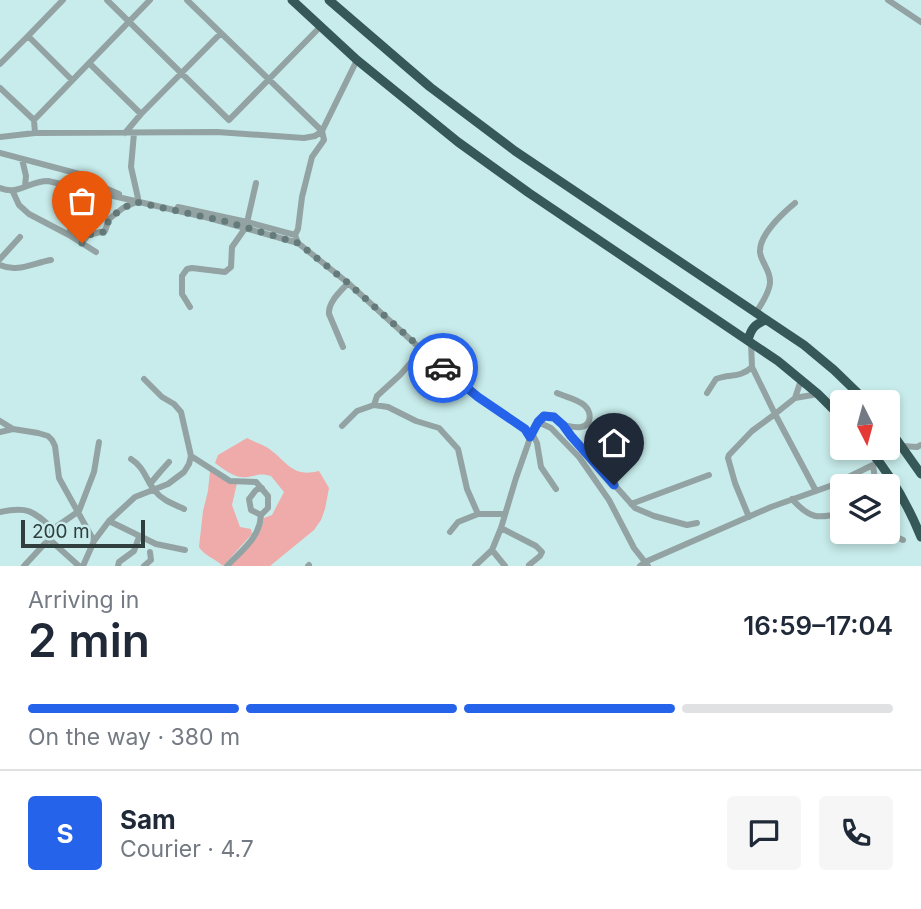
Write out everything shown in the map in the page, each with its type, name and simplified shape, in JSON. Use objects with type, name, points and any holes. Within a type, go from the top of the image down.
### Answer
[{"type":"highway","points":[[292,0],[357,60],[434,124],[499,173],[750,341],[802,380],[830,406]]},
{"type":"highway","points":[[329,0],[473,121],[804,345],[855,390]]},
{"type":"highway","points":[[739,334],[756,313]]},
{"type":"highway","points":[[750,341],[755,325],[767,320]]},
{"type":"highway","points":[[900,443],[921,474]]},
{"type":"highway","points":[[874,460],[914,520],[921,537]]},
{"type":"street","points":[[48,0],[55,8]]},
{"type":"street","points":[[0,64],[63,0]]},
{"type":"street","points":[[107,0],[229,120]]},
{"type":"street","points":[[34,120],[150,0]]},
{"type":"street","points":[[187,0],[322,131],[324,140],[312,156],[302,197],[295,235],[298,243]]},
{"type":"street","points":[[888,0],[921,22]]},
{"type":"street","points":[[217,132],[321,26]]},
{"type":"street","points":[[125,133],[222,33]]},
{"type":"street","points":[[28,36],[72,80]]},
{"type":"street","points":[[0,136],[35,133],[217,132],[304,138],[315,136],[322,131],[357,60]]},
{"type":"street","points":[[89,63],[141,114]]},
{"type":"street","points":[[0,88],[34,120],[35,133]]},
{"type":"street","points":[[134,132],[131,167],[137,200]]},
{"type":"street","points":[[0,153],[88,176],[110,191],[137,200]]},
{"type":"street","points":[[22,159],[25,186]]},
{"type":"street","points":[[1,190],[13,192],[43,181],[295,235]]},
{"type":"street","points":[[190,307],[181,288],[184,272],[192,268],[229,271],[233,243],[247,224],[256,183]]},
{"type":"street","points":[[69,235],[80,189]]},
{"type":"street","points":[[13,192],[19,205],[29,214],[96,252]]},
{"type":"street","points":[[82,243],[88,235],[105,232],[109,219],[137,200]]},
{"type":"street","points":[[756,313],[770,287],[770,276],[760,251],[762,243],[773,225],[795,203]]},
{"type":"street","points":[[247,224],[298,243],[348,283],[478,397],[525,429],[537,443],[541,467],[556,489]]},
{"type":"street","points":[[0,259],[20,237]]},
{"type":"street","points":[[0,265],[15,269],[51,260]]},
{"type":"street","points":[[343,347],[328,308],[348,283]]},
{"type":"street","points":[[750,341],[752,367],[816,491]]},
{"type":"street","points":[[374,405],[377,396],[422,350]]},
{"type":"street","points":[[707,393],[716,379],[745,373],[752,367]]},
{"type":"street","points":[[50,539],[81,566],[94,541],[109,521],[135,497],[152,487],[168,484],[184,472],[189,464],[191,456],[181,412],[144,379]]},
{"type":"street","points":[[749,517],[734,483],[729,455],[751,431],[794,398],[802,380]]},
{"type":"street","points":[[557,393],[580,402],[590,414],[588,424],[583,427],[563,425]]},
{"type":"street","points":[[794,398],[818,394]]},
{"type":"street","points":[[342,426],[358,411],[374,405],[388,407],[416,421],[439,428],[454,443],[460,455],[467,488],[478,514]]},
{"type":"street","points":[[475,566],[492,550],[531,435],[538,422],[548,415],[563,425],[639,510],[687,525],[697,523]]},
{"type":"street","points":[[0,421],[13,429]]},
{"type":"street","points":[[538,422],[551,428],[579,457],[609,500],[644,565],[876,464],[876,474]]},
{"type":"street","points":[[0,432],[13,429],[38,433],[52,440],[59,478],[94,541]]},
{"type":"street","points":[[24,566],[50,539],[53,529],[79,511],[94,472],[99,442]]},
{"type":"street","points":[[902,446],[921,445]]},
{"type":"street","points":[[191,456],[230,481],[256,482],[266,492],[268,508],[261,516],[256,534],[227,566]]},
{"type":"street","points":[[131,459],[163,499],[184,509]]},
{"type":"street","points":[[152,487],[159,472],[169,462]]},
{"type":"street","points":[[631,504],[709,475]]},
{"type":"street","points":[[261,516],[251,510],[249,499],[256,490],[262,488]]},
{"type":"street","points":[[792,499],[803,511],[819,517],[830,515]]},
{"type":"street","points":[[0,512],[32,511],[53,529]]},
{"type":"street","points":[[450,532],[458,522],[478,514],[505,514]]},
{"type":"street","points":[[109,521],[162,546],[185,550]]},
{"type":"street","points":[[501,528],[542,552],[529,565]]},
{"type":"street","points":[[118,566],[119,562],[134,551],[139,537]]},
{"type":"street","points":[[492,550],[505,566]]},
{"type":"street","points":[[144,566],[150,560],[150,552]]},
{"type":"shaded area","points":[[247,438],[268,448],[296,470],[310,473],[319,471],[329,488],[325,509],[314,530],[270,566],[231,566],[256,538],[264,518],[272,515],[284,492],[271,476],[261,474],[239,477],[215,463],[218,455]]},
{"type":"shaded area","points":[[210,471],[237,483],[232,505],[240,527],[251,529],[252,534],[223,566],[199,547]]},
{"type":"way so far","points":[[82,243],[88,235],[105,232],[109,219],[136,202],[228,222],[298,243],[348,283],[443,368]]},
{"type":"route","points":[[443,368],[478,397],[525,429],[530,437],[541,418],[548,415],[554,417],[614,485]]}]
